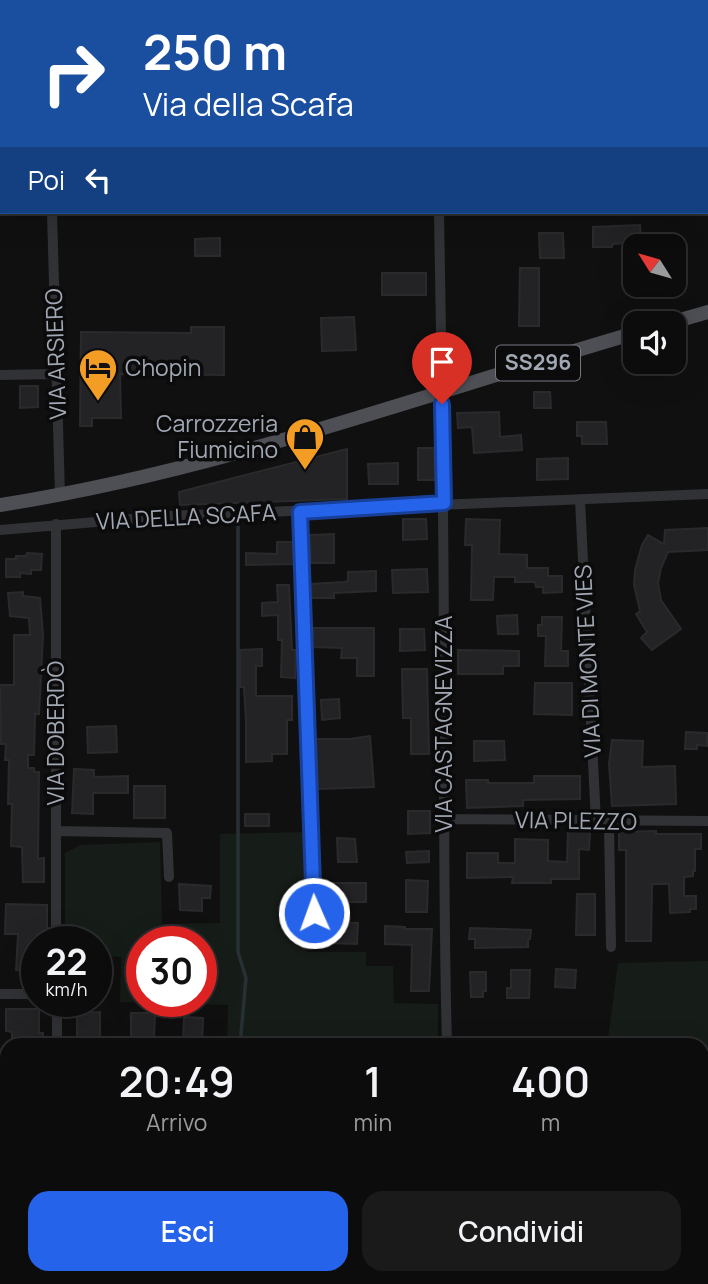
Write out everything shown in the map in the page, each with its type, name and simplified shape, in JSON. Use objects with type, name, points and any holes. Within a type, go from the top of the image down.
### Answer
[{"type":"main road","points":[[686,318],[708,312]]},
{"type":"main road","name":"SS296","points":[[0,505],[60,496],[160,474],[442,399],[623,337]]},
{"type":"street","name":"VIA ARSIERO","points":[[52,214],[60,496]]},
{"type":"street","name":"VIA CASTAGNEVIZZA","points":[[439,214],[444,503],[447,1038]]},
{"type":"street","points":[[0,374],[56,374]]},
{"type":"street","name":"VIA DELLA SCAFA","points":[[0,530],[168,516],[708,494]]},
{"type":"street","name":"VIA DI MONTE VIES","points":[[580,500],[596,822]]},
{"type":"street","points":[[300,512],[316,940]]},
{"type":"street","name":"VIA DOBERDÒ","points":[[56,524],[57,926]]},
{"type":"street","name":"VIA PLEZZO","points":[[444,819],[708,821]]},
{"type":"street","points":[[609,822],[611,947]]},
{"type":"street","points":[[56,831],[167,833],[169,877]]},
{"type":"street","points":[[0,995],[21,994]]},
{"type":"street","points":[[57,1017],[58,1038]]},
{"type":"shaded area","points":[[306,832],[307,952],[366,952],[366,966],[393,966],[394,1003],[438,1004],[438,1038],[227,1038],[228,1005],[217,1005],[217,926],[126,926],[126,1002],[120,1002],[121,957],[112,957],[112,926],[65,926],[65,853],[81,845],[160,842],[162,924],[220,923],[220,834]]},
{"type":"shaded area","points":[[708,961],[708,1038],[608,1038],[618,963]]},
{"type":"building","points":[[640,225],[641,234],[623,234],[623,243],[613,244],[612,247],[593,247],[593,227]]},
{"type":"building","points":[[539,233],[563,233],[564,258],[540,258]]},
{"type":"building","points":[[220,238],[220,256],[195,256],[195,239]]},
{"type":"building","points":[[520,268],[539,268],[539,326],[519,326]]},
{"type":"building","points":[[382,273],[426,273],[426,295],[382,295]]},
{"type":"building","points":[[354,317],[356,350],[322,351],[321,318]]},
{"type":"building","points":[[191,327],[224,327],[224,375],[120,374],[121,418],[92,418],[92,426],[80,426],[81,332],[191,333]]},
{"type":"building","points":[[20,386],[38,386],[38,407],[20,408]]},
{"type":"building","points":[[534,392],[550,392],[551,408],[534,408]]},
{"type":"building","points":[[499,412],[500,437],[521,435],[522,450],[474,453],[472,427],[458,428],[457,413]]},
{"type":"building","points":[[577,422],[606,422],[607,444],[582,444],[582,436],[577,436]]},
{"type":"building","points":[[418,448],[434,448],[435,480],[418,480]]},
{"type":"building","name":"Carrozzeria Fiumicino","points":[[347,449],[347,499],[180,505],[179,492]]},
{"type":"building","points":[[568,458],[568,479],[537,480],[537,459]]},
{"type":"building","points":[[398,463],[398,484],[369,484],[368,464]]},
{"type":"building","points":[[403,519],[426,519],[427,539],[403,540]]},
{"type":"building","points":[[466,519],[500,520],[499,554],[527,555],[527,568],[548,568],[548,576],[562,576],[562,592],[543,593],[543,587],[536,587],[535,582],[515,582],[515,577],[494,577],[493,600],[471,600],[472,545],[465,545]]},
{"type":"building","points":[[708,528],[708,550],[668,552],[658,583],[661,600],[681,629],[652,650],[641,638],[647,632],[636,614],[640,611],[634,585],[635,570],[642,545],[648,535],[664,544],[665,530]]},
{"type":"building","points":[[334,534],[334,563],[311,563],[310,535]]},
{"type":"building","points":[[277,542],[294,542],[295,564],[246,565],[246,553],[277,554]]},
{"type":"building","points":[[27,553],[42,554],[41,570],[31,570],[31,574],[20,573],[20,577],[6,577],[6,559],[16,559],[16,556],[26,556]]},
{"type":"building","points":[[427,569],[428,592],[393,593],[392,570]]},
{"type":"building","points":[[376,571],[376,591],[334,593],[334,598],[312,598],[311,584],[348,581],[348,572]]},
{"type":"building","points":[[277,585],[289,585],[292,650],[296,650],[295,678],[281,677],[282,640],[278,640],[278,615],[262,616],[262,603],[278,602]]},
{"type":"building","points":[[23,592],[23,596],[40,598],[43,635],[39,714],[35,714],[34,755],[28,755],[28,768],[39,772],[38,859],[44,858],[44,882],[23,882],[22,847],[11,846],[9,760],[5,760],[6,744],[1,744],[0,685],[14,685],[14,635],[30,635],[29,618],[10,616],[8,593]]},
{"type":"building","points":[[517,615],[518,634],[498,634],[497,616]]},
{"type":"building","points":[[542,617],[562,617],[561,651],[568,651],[568,666],[545,666],[546,636],[538,636],[538,625],[542,625]]},
{"type":"building","points":[[313,628],[374,628],[374,676],[357,676],[357,658],[341,658],[342,648],[313,647]]},
{"type":"building","points":[[400,629],[424,629],[425,650],[400,651]]},
{"type":"building","points":[[262,649],[262,666],[256,666],[256,696],[292,696],[292,720],[287,720],[287,754],[272,754],[272,761],[246,762],[246,721],[244,687],[240,687],[240,650]]},
{"type":"building","points":[[458,650],[519,651],[519,666],[503,666],[503,674],[458,674]]},
{"type":"building","points":[[402,669],[427,669],[429,754],[411,754],[411,718],[403,718]]},
{"type":"building","points":[[535,683],[572,683],[572,715],[534,714]]},
{"type":"building","points":[[339,699],[340,718],[322,720],[321,700]]},
{"type":"building","points":[[116,726],[117,752],[88,753],[87,727]]},
{"type":"building","points":[[686,732],[707,733],[707,746],[697,745],[697,749],[685,749]]},
{"type":"building","points":[[370,736],[374,787],[318,789],[316,739]]},
{"type":"building","points":[[612,740],[643,741],[642,767],[675,766],[676,804],[612,806],[609,764]]},
{"type":"building","points":[[474,741],[504,741],[505,760],[474,761]]},
{"type":"building","points":[[74,769],[94,770],[94,777],[128,776],[128,793],[93,793],[93,814],[72,813]]},
{"type":"building","points":[[534,776],[580,776],[580,799],[523,800],[523,806],[467,808],[466,780],[534,783]]},
{"type":"building","points":[[134,786],[165,786],[165,818],[134,818]]},
{"type":"building","points":[[408,811],[430,811],[430,833],[408,834]]},
{"type":"building","points":[[245,814],[269,814],[269,826],[245,826]]},
{"type":"building","points":[[568,831],[590,832],[589,850],[579,849],[579,879],[551,879],[551,883],[512,883],[513,877],[467,878],[467,853],[498,853],[498,863],[515,863],[515,839],[548,840],[548,861],[567,862]]},
{"type":"building","points":[[656,831],[656,834],[701,834],[701,849],[695,849],[695,871],[693,876],[684,877],[684,896],[696,896],[696,909],[670,913],[669,884],[652,884],[651,941],[626,941],[626,850],[619,850],[619,832]]},
{"type":"building","points":[[337,838],[355,839],[357,862],[338,862]]},
{"type":"building","points":[[429,851],[429,862],[407,863],[406,852]]},
{"type":"building","points":[[406,880],[428,881],[427,912],[406,912]]},
{"type":"building","points":[[326,883],[366,883],[366,902],[326,902]]},
{"type":"building","points":[[179,884],[211,886],[210,898],[202,898],[202,911],[180,910]]},
{"type":"building","points":[[577,894],[595,894],[595,935],[576,935]]},
{"type":"building","points":[[6,904],[47,905],[47,926],[21,926],[21,970],[16,970],[18,934],[5,934]]},
{"type":"building","points":[[330,922],[358,923],[357,944],[329,943]]},
{"type":"building","points":[[385,926],[432,929],[429,991],[411,991],[412,945],[385,944]]},
{"type":"building","points":[[470,928],[531,930],[528,947],[475,948],[475,939],[469,939]]},
{"type":"building","points":[[556,969],[576,970],[575,988],[555,987]]},
{"type":"building","points":[[511,970],[530,970],[529,998],[507,998],[507,988],[511,988]]},
{"type":"building","points":[[470,972],[486,972],[486,991],[483,991],[483,997],[471,997]]},
{"type":"building","points":[[6,1009],[21,1009],[21,1017],[39,1017],[39,1033],[43,1033],[43,1038],[12,1038],[12,1032],[6,1031]]},
{"type":"building","points":[[77,1017],[100,1017],[100,1038],[77,1038]]},
{"type":"building","points":[[131,1017],[155,1017],[154,1037],[131,1037]]},
{"type":"building","points":[[184,1017],[203,1018],[202,1038],[183,1038]]},
{"type":"waterway","points":[[238,522],[238,952],[246,978],[241,1038]]},
{"type":"place","name":"Chopin","points":[[98,402]]},
{"type":"place","name":"Carrozzeria Fiumicino","points":[[305,471]]},
{"type":"route","points":[[314,913],[300,512],[444,503],[442,404]]}]
